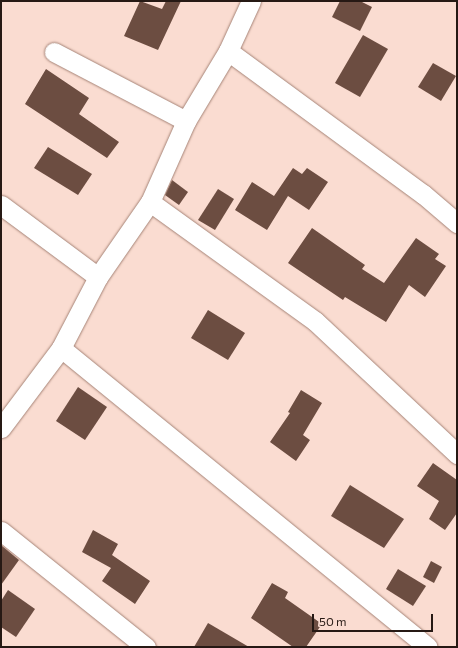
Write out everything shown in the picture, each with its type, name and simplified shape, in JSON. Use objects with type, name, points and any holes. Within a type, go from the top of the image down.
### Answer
[{"type":"street","points":[[3,419],[61,348],[98,278],[150,202],[186,121],[228,50],[251,1]]},
{"type":"street","points":[[228,50],[423,194],[457,222]]},
{"type":"street","points":[[54,52],[186,121]]},
{"type":"street","points":[[150,202],[315,321],[457,454]]},
{"type":"street","points":[[1,205],[98,278]]},
{"type":"street","points":[[61,348],[427,647]]},
{"type":"street","points":[[1,531],[146,647]]},
{"type":"building","points":[[140,1],[162,9],[166,1],[181,1],[158,50],[124,36]]},
{"type":"building","points":[[340,1],[360,1],[372,7],[360,31],[332,17]]},
{"type":"building","points":[[363,35],[388,49],[360,97],[335,83]]},
{"type":"building","points":[[433,63],[456,76],[441,101],[418,87]]},
{"type":"building","points":[[46,69],[89,98],[79,114],[119,142],[107,158],[25,104]]},
{"type":"building","points":[[48,147],[92,174],[78,195],[34,168]]},
{"type":"building","points":[[293,168],[302,174],[307,168],[328,182],[309,210],[288,196],[267,230],[235,210],[252,182],[274,196]]},
{"type":"building","points":[[172,180],[188,192],[179,205],[165,195]]},
{"type":"building","points":[[218,189],[234,199],[215,230],[198,220]]},
{"type":"building","points":[[312,228],[365,265],[362,269],[384,283],[416,238],[439,254],[435,259],[446,266],[425,297],[409,285],[386,322],[345,297],[343,300],[288,263]]},
{"type":"building","points":[[208,310],[245,333],[228,360],[191,338]]},
{"type":"building","points":[[78,387],[107,407],[85,440],[56,421]]},
{"type":"building","points":[[301,390],[322,403],[303,435],[310,440],[296,461],[270,442],[290,413],[288,412]]},
{"type":"building","points":[[433,463],[457,480],[457,513],[445,530],[429,519],[439,501],[417,486]]},
{"type":"building","points":[[350,485],[404,519],[384,548],[331,516]]},
{"type":"building","points":[[93,530],[118,544],[112,555],[150,581],[135,604],[102,581],[111,568],[82,552]]},
{"type":"building","points":[[1,545],[19,560],[1,585]]},
{"type":"building","points":[[431,561],[442,567],[434,583],[423,577]]},
{"type":"building","points":[[398,569],[426,586],[413,606],[386,589]]},
{"type":"building","points":[[272,583],[288,592],[285,598],[322,624],[306,647],[293,647],[251,618]]},
{"type":"building","points":[[8,590],[35,609],[16,637],[1,627],[1,601]]},
{"type":"building","points":[[208,623],[249,647],[194,647]]}]
